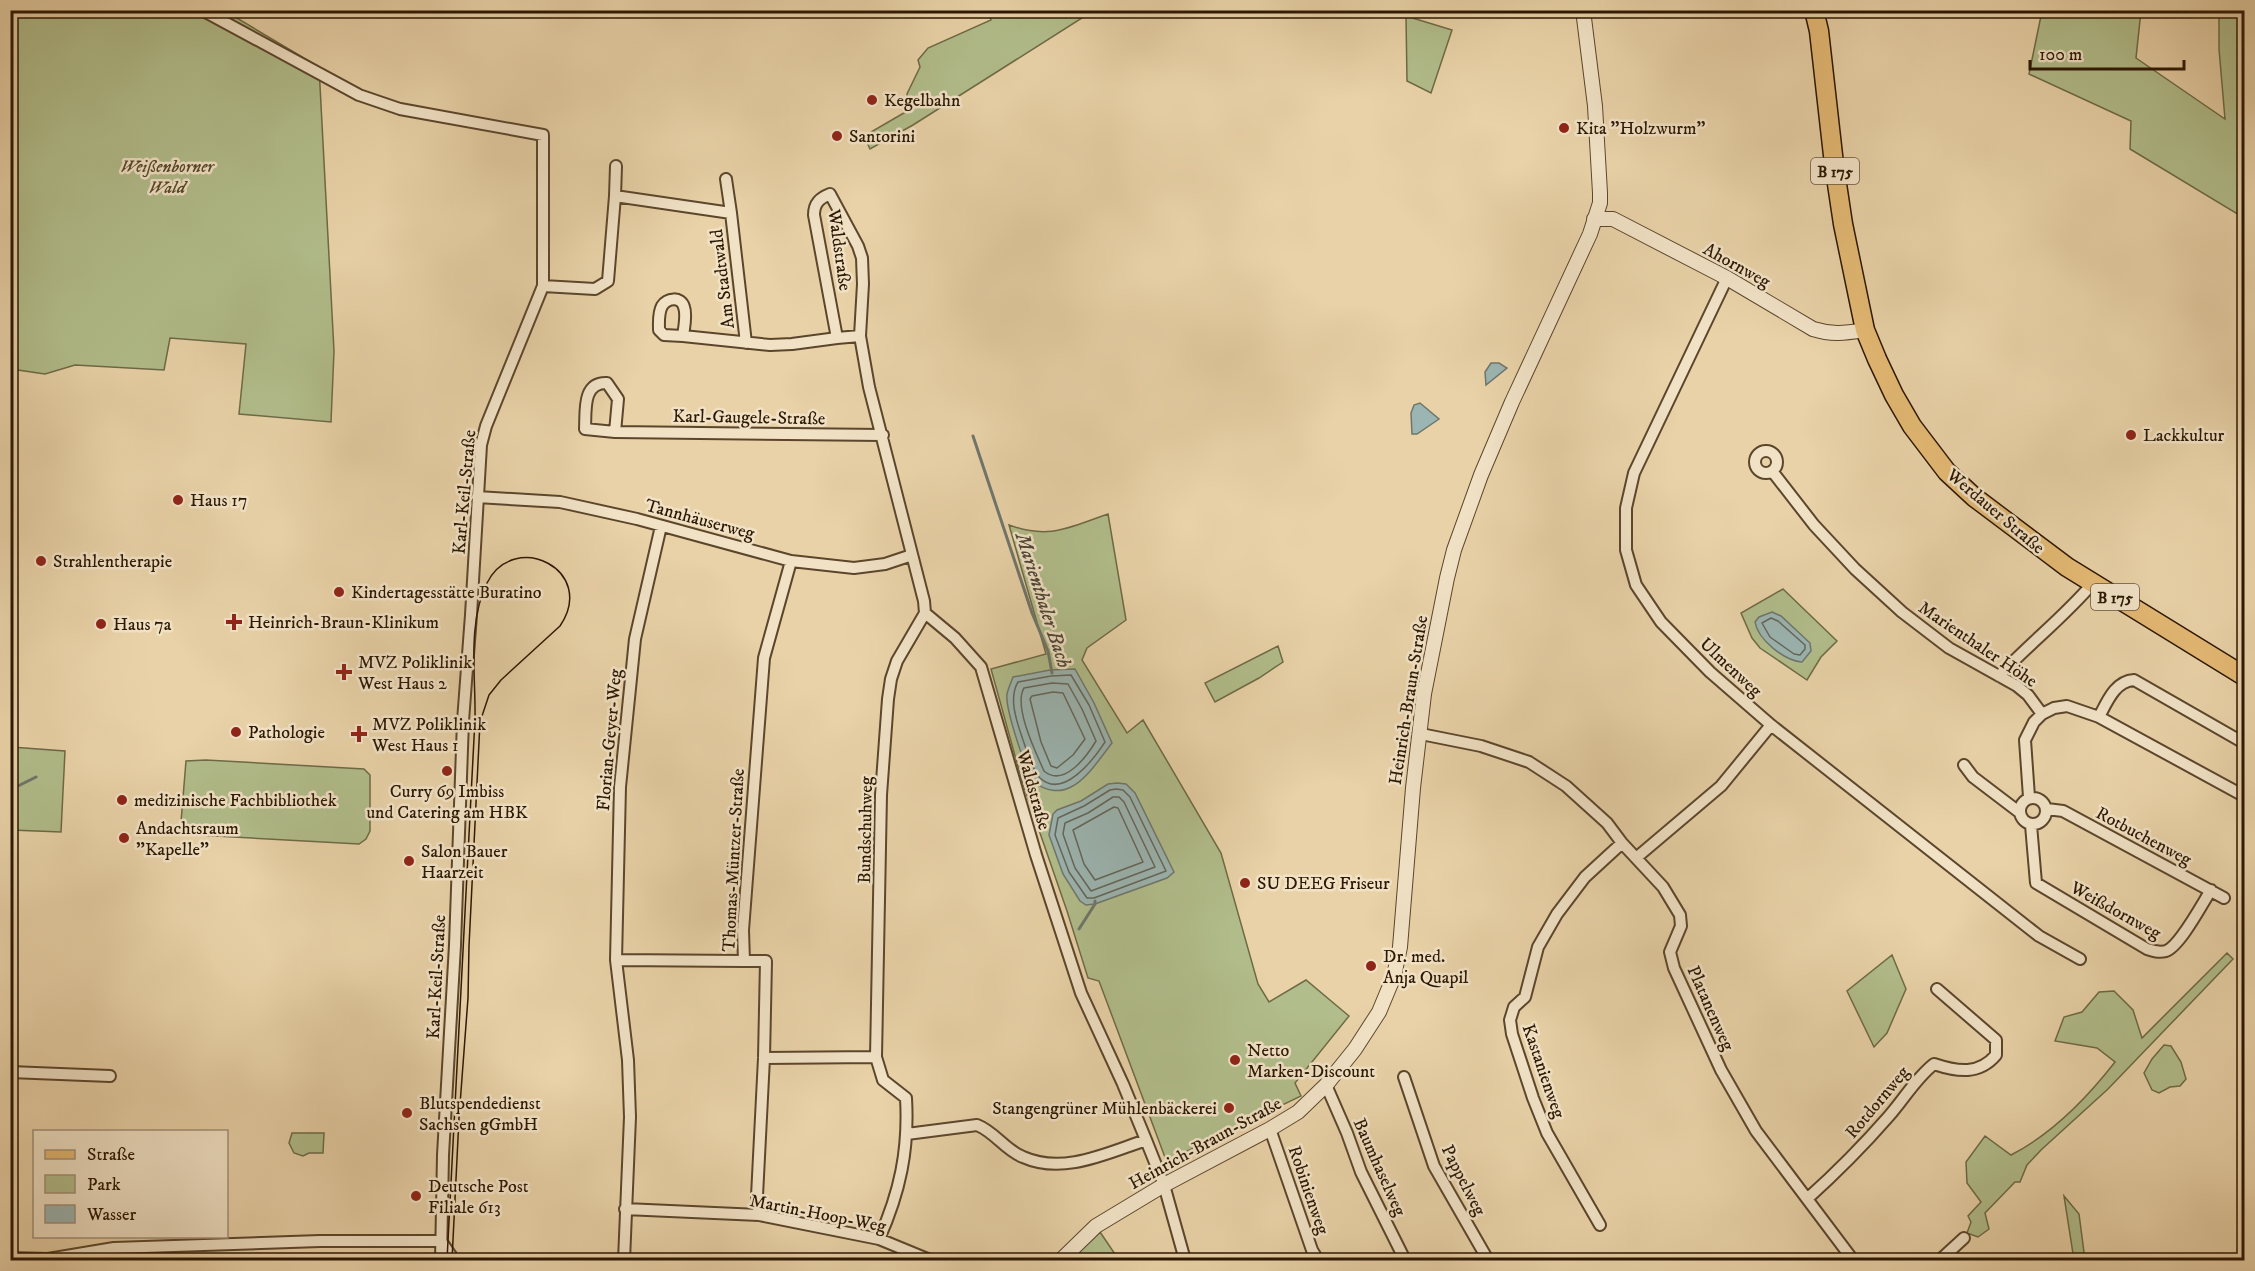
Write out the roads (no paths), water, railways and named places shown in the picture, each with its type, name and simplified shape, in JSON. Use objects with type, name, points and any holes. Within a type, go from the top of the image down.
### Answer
[{"type":"main road","name":"Werdauer Straße","points":[[1814,10],[1819,31],[1834,164],[1865,330],[1894,395],[1912,426],[1947,472],[2007,523],[2059,562],[2244,676]]},
{"type":"street","name":"Karl-Keil-Straße","points":[[202,10],[360,94],[400,109],[543,135],[543,286],[486,426],[481,445],[463,721],[441,1260]]},
{"type":"street","name":"Heinrich-Braun-Straße","points":[[1061,1260],[1096,1226],[1164,1185],[1298,1112],[1326,1085],[1356,1049],[1379,1012],[1394,976],[1400,947],[1413,788],[1424,694],[1454,550],[1481,475],[1590,234],[1600,203],[1595,106],[1583,10]]},
{"type":"street","points":[[543,286],[596,289],[608,281],[616,166]]},
{"type":"street","name":"Am Stadtwald","points":[[726,179],[746,343]]},
{"type":"street","name":"Waldstraße","points":[[837,338],[814,214],[818,201],[830,194],[862,258],[860,336],[869,387],[924,601],[925,614],[955,638],[981,667],[1036,855],[1081,993],[1124,1084],[1164,1185],[1185,1260]]},
{"type":"street","name":"Am Stadtwald","points":[[615,196],[731,213]]},
{"type":"street","name":"Ahornweg","points":[[1594,219],[1613,219],[1727,278],[1813,329],[1828,334],[1865,330]]},
{"type":"street","name":"Ulmenweg","points":[[1727,278],[1634,473],[1626,508],[1626,550],[1636,585],[1660,622],[1710,672],[1771,725],[2039,936],[2080,959]]},
{"type":"street","name":"Am Stadtwald","points":[[683,336],[746,343],[792,344],[837,338]]},
{"type":"street","points":[[837,338],[860,336]]},
{"type":"street","name":"Karl-Gaugele-Straße","points":[[615,432],[618,399],[613,389],[607,383],[592,386],[587,395],[585,429],[615,432],[883,435]]},
{"type":"street","name":"Marienthaler Höhe","points":[[1772,471],[1814,525],[1855,569],[1902,612],[1949,648],[2028,695],[2042,714]]},
{"type":"street","name":"Tannhäuserweg","points":[[477,497],[560,502],[791,561],[854,568],[885,564],[912,555]]},
{"type":"street","name":"Florian-Geyer-Weg","points":[[624,1260],[630,1117],[628,1060],[616,960],[620,787],[635,639],[661,526]]},
{"type":"street","name":"Thomas-Müntzer-Straße","points":[[759,1215],[757,1196],[766,961],[744,961],[743,918],[764,658],[791,561]]},
{"type":"street","points":[[1999,676],[2020,653],[2079,600],[2093,583]]},
{"type":"street","name":"Bundschuhweg","points":[[879,1239],[891,1212],[900,1182],[907,1134],[906,1098],[883,1080],[876,1057],[881,795],[888,699],[897,661],[925,614]]},
{"type":"street","points":[[2099,717],[2113,692],[2126,680],[2134,680],[2244,742]]},
{"type":"street","name":"Marienthaler Höhe","points":[[2029,797],[2025,740],[2034,722],[2042,714],[2054,708],[2067,706],[2099,717],[2244,796]]},
{"type":"street","points":[[1636,858],[1721,786],[1771,725]]},
{"type":"street","name":"Platanenweg","points":[[1420,734],[1482,746],[1529,762],[1566,786],[1607,823],[1622,843],[1663,887],[1680,915],[1681,926],[1670,952],[1674,968],[1721,1070],[1756,1131],[1852,1260]]},
{"type":"street","points":[[1964,765],[1973,777],[2019,812],[2021,818],[2031,825],[2037,824],[2045,817],[2047,809],[2040,799],[2029,797],[2024,801],[2019,812]]},
{"type":"street","name":"Rotbuchenweg","points":[[2047,809],[2063,811],[2224,897]]},
{"type":"street","name":"Weißdornweg","points":[[2031,825],[2036,883],[2147,949],[2159,952],[2169,951],[2179,940],[2211,890]]},
{"type":"street","name":"Kastanienweg","points":[[1600,1226],[1548,1133],[1533,1098],[1512,1034],[1510,1020],[1515,1007],[1525,997],[1538,947],[1557,914],[1585,877],[1622,843]]},
{"type":"street","points":[[616,960],[744,961]]},
{"type":"street","name":"Rotdornweg","points":[[1808,1199],[1852,1158],[1934,1064],[1952,1070],[1975,1071],[1988,1064],[1996,1055],[1996,1040],[1937,989]]},
{"type":"street","points":[[764,1058],[876,1057]]},
{"type":"street","points":[[10,1072],[110,1076]]},
{"type":"street","name":"Pappelweg","points":[[1404,1077],[1434,1166],[1488,1260]]},
{"type":"street","name":"Baumhaselweg","points":[[1326,1085],[1361,1172],[1405,1260]]},
{"type":"street","points":[[907,1134],[977,1125],[986,1129],[1007,1148],[1022,1157],[1042,1164],[1063,1165],[1146,1140]]},
{"type":"street","name":"Robinienweg","points":[[1270,1129],[1312,1250],[1318,1260]]},
{"type":"street","name":"Martin-Hoop-Weg","points":[[625,1209],[759,1215],[879,1239],[930,1260]]},
{"type":"street","points":[[1940,1260],[1964,1238]]},
{"type":"street","points":[[10,1258],[48,1258],[114,1248],[320,1241],[441,1241],[454,1260]]},
{"type":"water","points":[[1491,363],[1499,363],[1507,368],[1486,385],[1485,372]]},
{"type":"water","points":[[1420,403],[1439,419],[1417,434],[1412,434],[1411,413],[1414,405]]},
{"type":"water","points":[[1772,612],[1781,616],[1810,643],[1811,651],[1802,662],[1780,654],[1761,636],[1755,622],[1759,617]]},
{"type":"water","points":[[1075,669],[1112,743],[1083,779],[1062,790],[1048,789],[1036,783],[1027,767],[1013,726],[1007,694],[1013,677],[1050,670]]},
{"type":"water","points":[[1108,784],[1126,784],[1135,793],[1174,872],[1167,878],[1095,904],[1086,905],[1080,901],[1063,874],[1049,835],[1053,814],[1057,810],[1081,801]]},
{"type":"waterway","name":"Marienthaler Bach","points":[[973,436],[1032,613],[1048,651],[1052,673]]},
{"type":"waterway","points":[[10,790],[36,777]]},
{"type":"waterway","name":"Marienthaler Bach","points":[[1079,929],[1095,901]]},
{"type":"tram line","points":[[447,1260],[475,719],[474,650],[477,615],[487,583],[499,567],[515,559],[532,558],[548,563],[561,574],[568,588],[569,606],[560,626],[501,680],[489,695],[480,722],[468,998],[452,1260]]},
{"type":"place","name":"Kegelbahn","points":[[872,100]]},
{"type":"place","name":"Kita \"Holzwurm\"","points":[[1564,128]]},
{"type":"place","name":"Santorini","points":[[837,136]]},
{"type":"place","name":"Lackkultur","points":[[2131,435]]},
{"type":"place","name":"Haus 17","points":[[178,500]]},
{"type":"place","name":"Strahlentherapie","points":[[41,561]]},
{"type":"place","name":"Kindertagesstätte Buratino","points":[[339,592]]},
{"type":"place","name":"Heinrich-Braun-Klinikum","points":[[234,622]]},
{"type":"place","name":"Haus 7a","points":[[101,624]]},
{"type":"place","name":"MVZ Poliklinik West Haus 2","points":[[344,672]]},
{"type":"place","name":"Pathologie","points":[[236,732]]},
{"type":"place","name":"MVZ Poliklinik West Haus 1","points":[[359,734]]},
{"type":"place","name":"Curry 69 Imbiss und Catering am HBK","points":[[447,771]]},
{"type":"place","name":"medizinische Fachbibliothek","points":[[122,800]]},
{"type":"place","name":"Andachtsraum \"Kapelle\"","points":[[124,838]]},
{"type":"place","name":"Salon Bauer Haarzeit","points":[[409,861]]},
{"type":"place","name":"SU DEEG Friseur","points":[[1245,883]]},
{"type":"place","name":"Dr. med. Anja Quapil","points":[[1371,966]]},
{"type":"place","name":"Netto Marken-Discount","points":[[1235,1060]]},
{"type":"place","name":"Stangengrüner Mühlenbäckerei","points":[[1229,1108]]},
{"type":"place","name":"Blutspendedienst Sachsen gGmbH","points":[[407,1113]]},
{"type":"place","name":"Deutsche Post Filiale 613","points":[[416,1196]]},
{"type":"park label","name":"Weißenborner Wald","points":[[167,176]]}]
